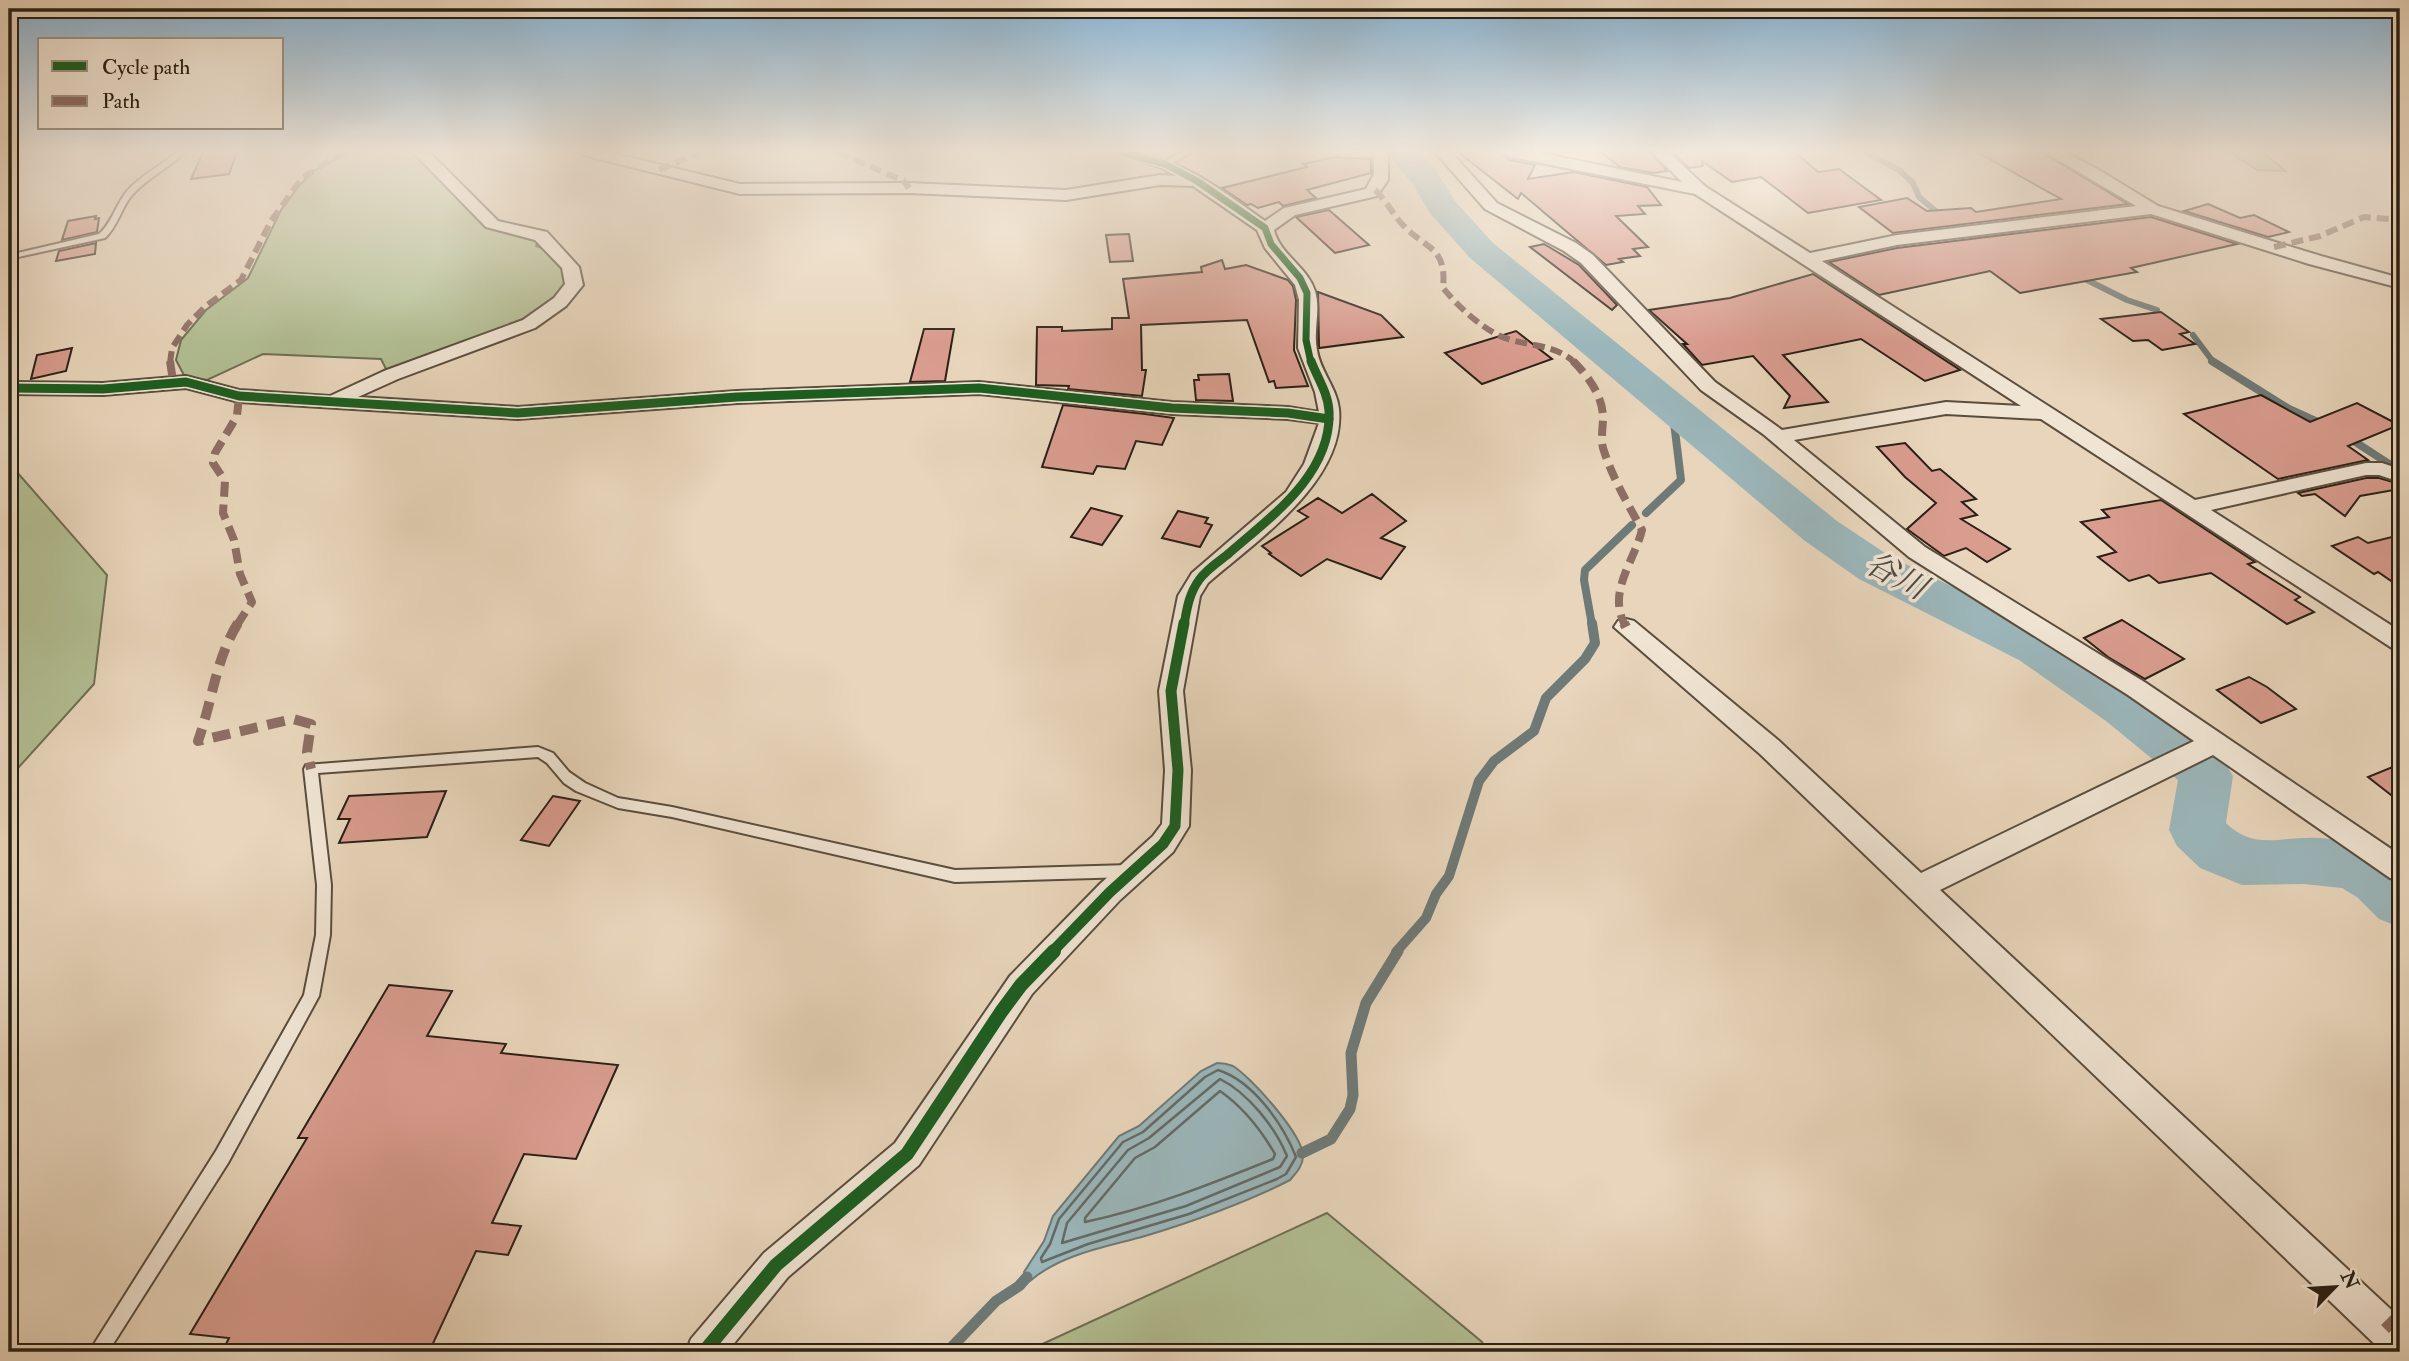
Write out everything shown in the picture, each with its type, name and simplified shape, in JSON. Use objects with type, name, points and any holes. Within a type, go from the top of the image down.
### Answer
[{"type":"street","points":[[337,400],[391,375],[529,324],[560,302],[574,285],[570,267],[541,236],[492,224],[483,216]]},
{"type":"street","points":[[1247,216],[1265,228]]},
{"type":"street","points":[[1265,228],[1283,216]]},
{"type":"street","points":[[1509,216],[1570,247],[1587,259],[1708,386],[1776,437],[1917,552],[2126,682],[2400,870]]},
{"type":"street","points":[[1740,216],[2194,506],[2400,642]]},
{"type":"street","points":[[1808,259],[1897,240],[2103,216]]},
{"type":"street","points":[[2173,216],[2315,260],[2400,283]]},
{"type":"street","points":[[704,1352],[776,1265],[907,1154],[1021,985],[1111,892],[1163,844],[1174,826],[1178,770],[1171,691],[1189,596],[1200,578],[1293,497],[1305,483],[1326,436],[1329,419],[1328,399],[1318,380],[1306,344],[1308,294],[1303,281],[1266,239],[1265,228]]},
{"type":"street","points":[[9,388],[103,389],[186,382],[239,396],[518,413],[737,397],[979,388],[1172,408],[1277,412],[1329,419]]},
{"type":"street","points":[[1776,437],[1946,408],[2050,414]]},
{"type":"street","points":[[2194,506],[2366,469],[2382,469],[2400,476]]},
{"type":"street","points":[[1626,627],[1769,747],[2400,1343]]},
{"type":"street","points":[[1919,887],[1996,852],[2152,771],[2215,743]]},
{"type":"lane","points":[[9,257],[102,236],[107,233],[115,216]]},
{"type":"lane","points":[[98,1352],[222,1157],[311,996],[323,935],[324,885],[311,769],[538,752],[550,755],[567,778],[592,794],[635,809],[671,812],[955,876],[1135,871]]},
{"type":"green space","points":[[278,216],[478,216],[482,220],[533,235],[538,242],[536,246],[549,251],[565,269],[567,278],[561,293],[531,318],[388,373],[381,359],[263,354],[207,380],[185,377],[176,360],[181,340],[206,310],[248,278]]},
{"type":"green space","points":[[9,463],[107,575],[94,684],[9,778]]},
{"type":"green space","points":[[1327,1213],[1482,1342],[1487,1352],[1025,1352]]},
{"type":"water","points":[[1217,1063],[1233,1066],[1241,1072],[1275,1107],[1295,1135],[1303,1160],[1290,1180],[1200,1218],[1070,1258],[1030,1281],[1024,1272],[1044,1241],[1053,1216],[1119,1136],[1139,1126],[1201,1071]]},
{"type":"building","points":[[96,216],[95,219],[99,218],[97,232],[62,240],[68,221]]},
{"type":"building","points":[[1335,216],[1369,245],[1335,253],[1296,217]]},
{"type":"building","points":[[1548,216],[1623,216],[1616,216],[1648,247],[1633,249],[1640,256],[1619,259],[1623,262],[1606,265]]},
{"type":"building","points":[[1870,216],[2035,216],[1893,233]]},
{"type":"building","points":[[2199,216],[2234,216],[2240,218],[2255,216],[2289,232],[2268,237]]},
{"type":"building","points":[[2151,217],[2237,244],[2131,268],[2137,272],[2020,293],[1990,271],[1879,295],[1829,262],[1897,248]]},
{"type":"building","points":[[1129,234],[1133,261],[1110,262],[1106,235]]},
{"type":"building","points":[[96,243],[95,254],[56,261],[59,251]]},
{"type":"building","points":[[1544,244],[1579,265],[1617,305],[1612,310],[1530,247]]},
{"type":"building","points":[[1222,260],[1225,269],[1246,265],[1288,280],[1293,286],[1296,300],[1294,350],[1308,386],[1276,388],[1274,381],[1269,382],[1247,320],[1141,325],[1142,370],[1146,370],[1142,396],[1068,389],[1069,386],[1036,385],[1037,327],[1062,327],[1062,331],[1112,329],[1112,318],[1129,318],[1123,279],[1202,272],[1201,267]]},
{"type":"building","points":[[1813,274],[1960,370],[1925,381],[1861,339],[1783,355],[1828,402],[1784,408],[1790,396],[1753,356],[1702,365],[1683,344],[1687,344],[1649,310],[1730,298]]},
{"type":"building","points":[[1318,292],[1381,315],[1403,337],[1319,348]]},
{"type":"building","points":[[2161,312],[2189,332],[2180,334],[2195,344],[2162,350],[2148,340],[2133,341],[2101,319]]},
{"type":"building","points":[[924,329],[954,329],[945,381],[910,382]]},
{"type":"building","points":[[1516,331],[1552,359],[1482,384],[1445,353]]},
{"type":"building","points":[[72,348],[66,371],[31,379],[37,355]]},
{"type":"building","points":[[1229,374],[1233,401],[1196,400],[1194,380],[1199,380],[1198,375]]},
{"type":"building","points":[[2261,395],[2310,422],[2357,403],[2399,425],[2348,446],[2368,460],[2278,479],[2184,414]]},
{"type":"building","points":[[1063,405],[1174,418],[1162,445],[1136,441],[1125,469],[1097,466],[1093,474],[1042,467]]},
{"type":"building","points":[[1905,443],[1932,471],[1940,469],[1976,499],[1962,502],[1977,515],[1961,519],[2010,549],[1987,562],[1966,548],[1944,556],[1907,529],[1936,503],[1905,477],[1877,447]]},
{"type":"building","points":[[2366,478],[2379,478],[2400,484],[2400,489],[2360,496],[2345,516],[2315,494],[2302,496],[2298,493]]},
{"type":"building","points":[[1372,494],[1406,521],[1381,538],[1405,547],[1381,579],[1327,559],[1301,576],[1262,546],[1308,517],[1298,511],[1318,498],[1342,513]]},
{"type":"building","points":[[2161,500],[2255,562],[2248,564],[2300,597],[2295,600],[2314,612],[2287,624],[2211,573],[2159,583],[2149,575],[2129,581],[2098,557],[2116,552],[2081,522],[2109,517],[2102,510]]},
{"type":"building","points":[[1091,508],[1122,516],[1102,545],[1071,537]]},
{"type":"building","points":[[1178,511],[1208,518],[1205,523],[1212,525],[1200,547],[1162,538]]},
{"type":"building","points":[[2400,535],[2400,587],[2378,572],[2374,574],[2332,546],[2358,537],[2368,543]]},
{"type":"building","points":[[2122,620],[2184,659],[2145,679],[2108,657],[2084,638]]},
{"type":"building","points":[[2249,677],[2296,709],[2261,723],[2217,690]]},
{"type":"building","points":[[2400,764],[2400,802],[2368,777]]},
{"type":"building","points":[[446,791],[427,837],[339,843],[350,819],[338,819],[349,796]]},
{"type":"building","points":[[553,796],[580,801],[549,846],[521,840]]},
{"type":"building","points":[[389,985],[452,991],[427,1036],[506,1044],[501,1053],[618,1065],[576,1159],[524,1154],[492,1223],[521,1226],[508,1255],[476,1251],[429,1352],[266,1352],[224,1348],[229,1338],[190,1334],[307,1138],[298,1138]]},
{"type":"waterway","name":"谷川","points":[[1450,216],[1481,250],[1821,531],[1875,568],[2037,648],[2124,708],[2200,768],[2206,776],[2200,798],[2197,830],[2220,852],[2234,860],[2250,863],[2304,860],[2350,866],[2378,880],[2400,902]]},
{"type":"waterway","points":[[1941,216],[1957,229]]},
{"type":"waterway","points":[[1976,237],[2016,232],[2029,236]]},
{"type":"waterway","points":[[2079,276],[2127,300],[2157,310]]},
{"type":"waterway","points":[[2193,335],[2213,362]]},
{"type":"waterway","points":[[2213,362],[2289,409],[2324,425]]},
{"type":"waterway","points":[[1646,513],[1681,480],[1672,406]]},
{"type":"waterway","points":[[2346,436],[2400,471]]},
{"type":"waterway","points":[[1592,625],[1584,580],[1585,570],[1632,525]]},
{"type":"waterway","points":[[1396,952],[1426,918],[1436,894],[1449,876],[1479,781],[1494,761],[1534,731],[1546,698],[1585,659],[1595,643],[1592,623]]},
{"type":"waterway","points":[[1302,1153],[1331,1139],[1350,1109],[1353,1095],[1351,1053],[1366,1003],[1398,951]]},
{"type":"waterway","points":[[947,1352],[996,1301],[1019,1286],[1027,1277]]},
{"type":"marked path","points":[[173,381],[170,362],[172,348],[187,325],[206,306],[241,280],[275,216]]},
{"type":"marked path","points":[[1396,216],[1402,224],[1440,255],[1443,263],[1443,288],[1455,302],[1498,335],[1549,348],[1571,359],[1587,375],[1600,400],[1603,414],[1602,447],[1618,486],[1642,530],[1617,603],[1619,615],[1626,627]]},
{"type":"marked path","points":[[2274,247],[2320,236],[2364,217],[2400,220]]},
{"type":"marked path","points":[[239,396],[237,416],[215,453],[213,463],[225,481],[223,513],[234,540],[240,574],[252,602],[226,642],[209,711],[198,741],[293,719],[311,724],[307,752],[311,769]]},
{"type":"marked path","points":[[2385,1329],[2400,1314]]},
{"type":"cycle path","points":[[704,1352],[776,1265],[907,1154],[1021,985],[1110,892],[1163,844],[1175,826],[1178,770],[1171,691],[1189,596],[1200,578],[1293,497],[1315,464],[1329,424],[1327,398],[1307,348],[1309,308],[1304,285],[1271,244],[1265,228],[1247,216]]},
{"type":"cycle path","points":[[9,388],[103,389],[186,382],[239,396],[518,413],[737,397],[979,388],[1172,408],[1288,413],[1329,419]]}]
